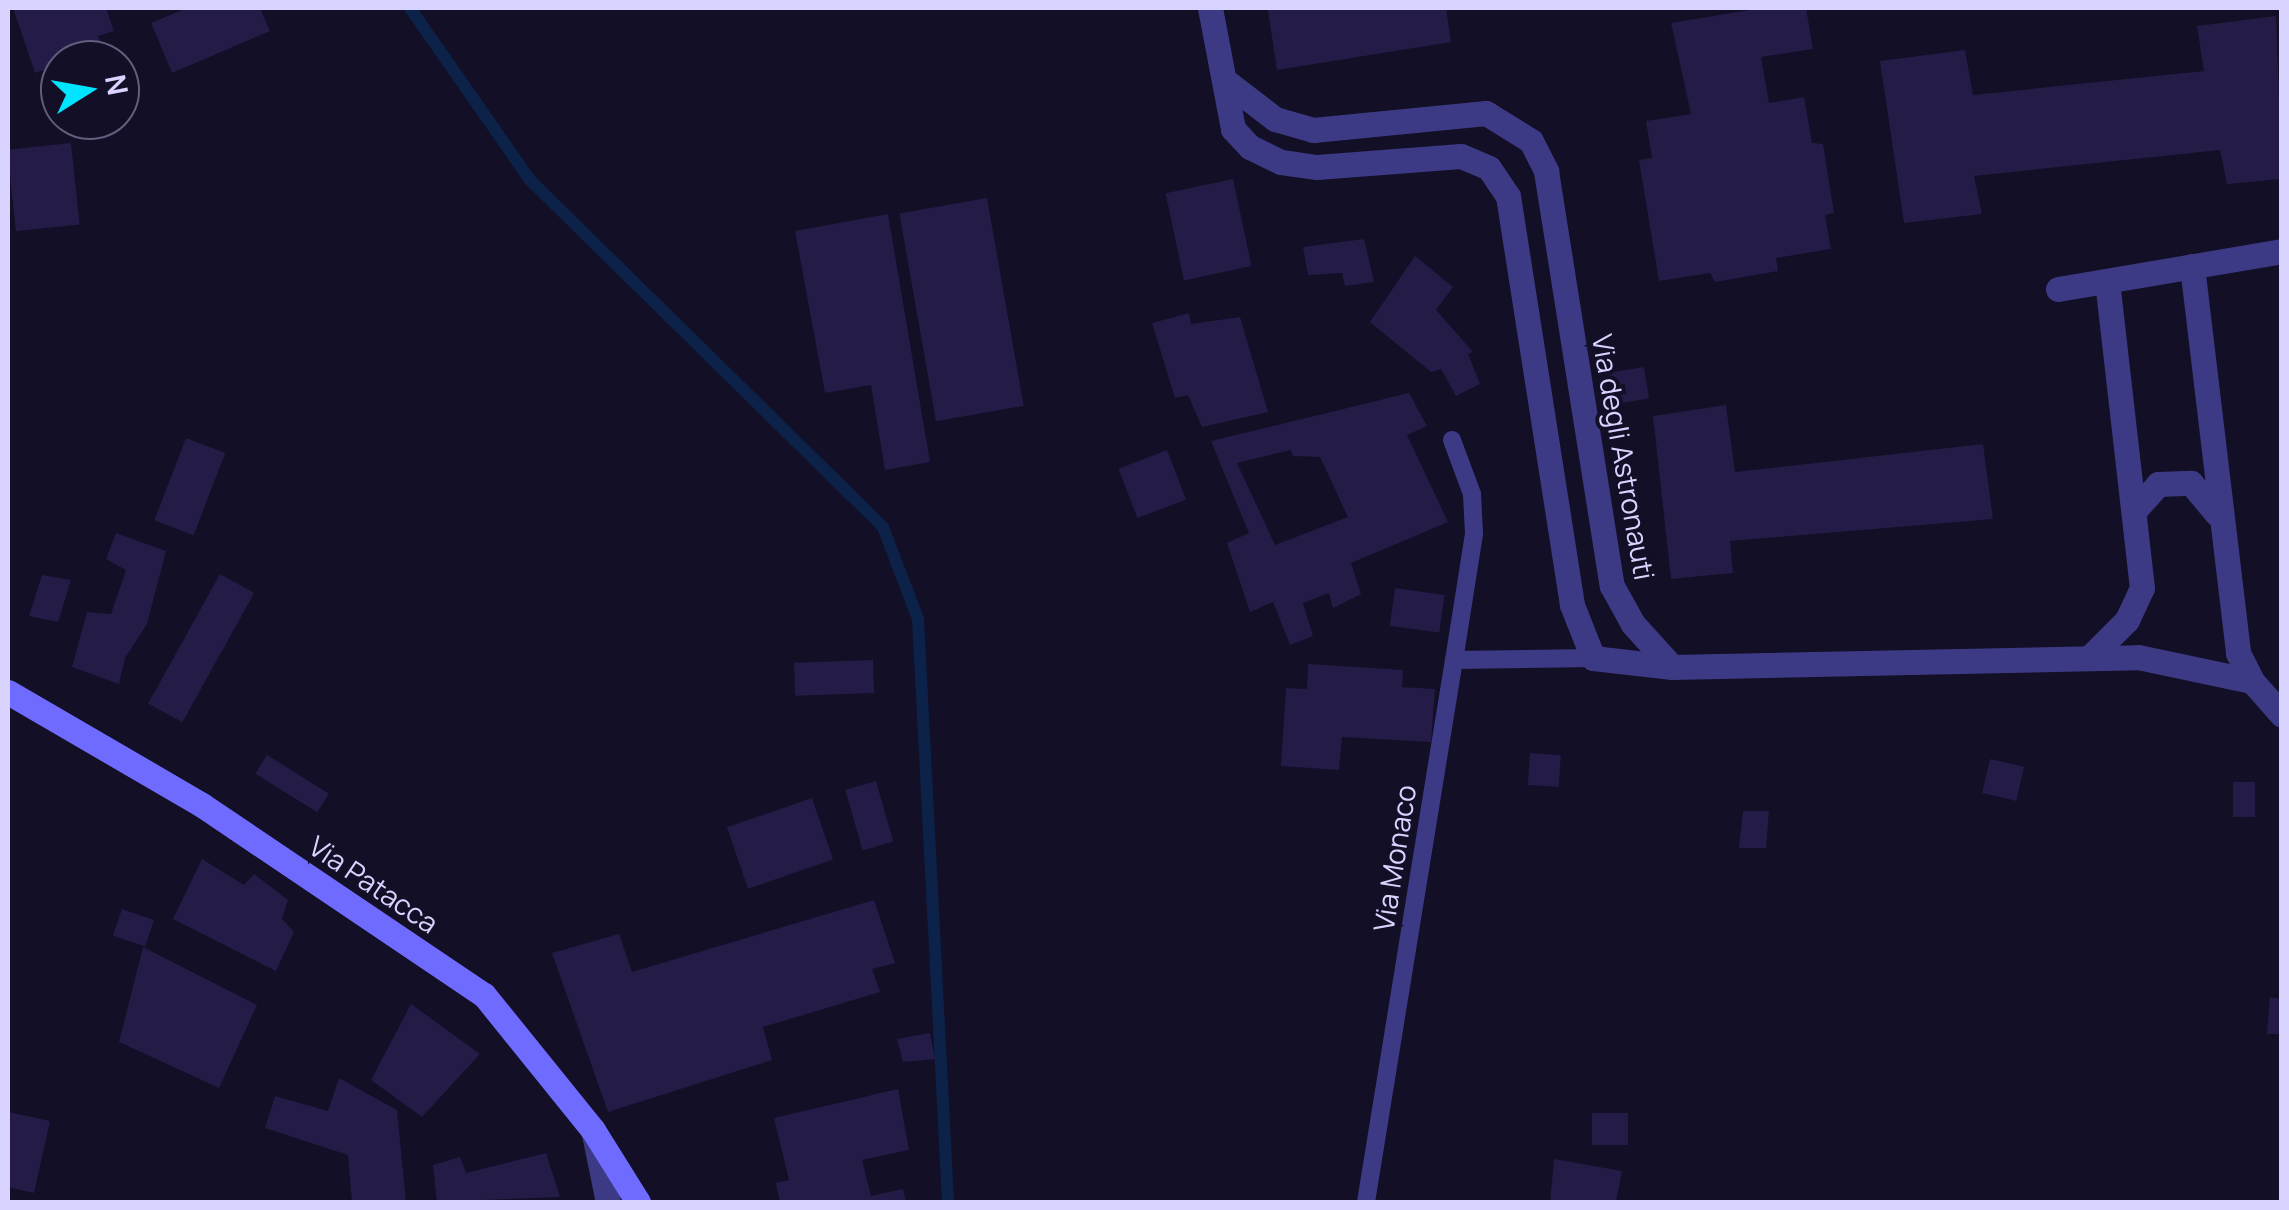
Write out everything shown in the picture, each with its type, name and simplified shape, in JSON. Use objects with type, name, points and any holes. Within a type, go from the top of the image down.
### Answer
[{"type":"main road","name":"Via Patacca","points":[[8,692],[202,805],[484,994],[593,1130],[638,1202]]},
{"type":"street","points":[[1210,8],[1228,83],[1233,129],[1250,147],[1281,162],[1317,167],[1461,156],[1490,168],[1508,196],[1572,604],[1594,658],[1672,667],[2092,655],[2195,665],[2252,681]]},
{"type":"street","name":"Via degli Astronauti","points":[[1228,83],[1274,119],[1314,130],[1486,113],[1531,141],[1546,171],[1612,586],[1633,624],[1672,667]]},
{"type":"street","points":[[2058,288],[2282,251]]},
{"type":"street","points":[[2192,266],[2238,653],[2252,681],[2282,715]]},
{"type":"street","points":[[2092,655],[2127,620],[2142,588],[2108,280]]},
{"type":"street","points":[[2134,511],[2158,484],[2191,483],[2221,520]]},
{"type":"street","points":[[593,1130],[608,1202]]},
{"type":"lane","name":"Via Monaco","points":[[1366,1202],[1474,534],[1472,494],[1452,440]]},
{"type":"lane","points":[[1454,660],[1594,658]]},
{"type":"building","points":[[13,8],[106,8],[114,31],[98,36],[100,40],[40,40],[40,71],[35,73]]},
{"type":"building","points":[[187,8],[260,8],[270,31],[172,73],[151,23]]},
{"type":"building","points":[[1446,8],[1451,42],[1277,70],[1268,10]]},
{"type":"building","points":[[1762,8],[1806,8],[1813,49],[1761,57],[1769,103],[1804,97],[1812,143],[1823,144],[1834,213],[1825,215],[1831,249],[1776,258],[1778,271],[1715,282],[1710,273],[1659,281],[1639,160],[1652,158],[1646,121],[1691,114],[1671,23]]},
{"type":"building","points":[[2276,16],[2282,179],[2227,184],[2220,150],[1974,176],[1982,214],[1904,223],[1880,61],[1965,50],[1973,95],[2204,71],[2197,26]]},
{"type":"building","points":[[71,143],[80,225],[16,231],[8,150]]},
{"type":"building","points":[[1233,179],[1252,266],[1184,280],[1166,193]]},
{"type":"building","points":[[987,198],[1024,406],[936,421],[899,213]]},
{"type":"building","points":[[888,214],[930,462],[885,470],[871,385],[825,393],[795,231]]},
{"type":"building","points":[[1364,239],[1374,282],[1345,286],[1342,273],[1308,275],[1303,247]]},
{"type":"building","points":[[1415,256],[1453,287],[1436,310],[1473,352],[1468,354],[1480,384],[1456,396],[1441,369],[1431,372],[1370,322]]},
{"type":"building","points":[[1189,313],[1191,324],[1240,317],[1268,412],[1202,427],[1188,395],[1175,398],[1152,323]]},
{"type":"building","points":[[1644,367],[1649,399],[1613,404],[1608,373]]},
{"type":"building","points":[[1409,393],[1427,426],[1407,435],[1448,522],[1351,563],[1361,594],[1333,608],[1329,593],[1303,603],[1313,636],[1290,645],[1273,602],[1250,612],[1227,543],[1249,533],[1211,441]],"holes":[[[1291,450],[1293,456],[1320,457],[1348,517],[1275,545],[1237,463]]]},
{"type":"building","points":[[1726,405],[1735,472],[1983,444],[1993,519],[1730,541],[1733,573],[1671,579],[1653,416]]},
{"type":"building","points":[[186,438],[225,453],[194,535],[154,520]]},
{"type":"building","points":[[1167,450],[1186,499],[1137,518],[1118,469]]},
{"type":"building","points":[[116,533],[166,551],[147,624],[125,658],[119,684],[72,667],[87,612],[111,614],[126,570],[106,559]]},
{"type":"building","points":[[220,574],[254,593],[182,722],[148,703]]},
{"type":"building","points":[[42,575],[71,580],[58,622],[29,616]]},
{"type":"building","points":[[1395,588],[1445,595],[1439,633],[1390,626]]},
{"type":"building","points":[[873,660],[874,693],[795,696],[794,663]]},
{"type":"building","points":[[1308,664],[1403,670],[1402,687],[1435,689],[1431,742],[1342,737],[1339,770],[1281,766],[1286,688],[1307,689]]},
{"type":"building","points":[[1530,753],[1561,755],[1559,787],[1528,785]]},
{"type":"building","points":[[267,755],[329,794],[317,812],[255,774]]},
{"type":"building","points":[[1990,759],[2024,767],[2016,801],[1982,793]]},
{"type":"building","points":[[876,781],[893,842],[863,850],[845,790]]},
{"type":"building","points":[[2233,782],[2255,782],[2255,817],[2233,817]]},
{"type":"building","points":[[812,798],[833,859],[748,889],[727,827]]},
{"type":"building","points":[[1743,811],[1769,811],[1766,848],[1739,848]]},
{"type":"building","points":[[202,859],[244,885],[254,874],[288,900],[282,919],[294,932],[276,971],[173,919]]},
{"type":"building","points":[[874,900],[895,963],[872,969],[880,992],[763,1027],[772,1060],[608,1112],[552,953],[619,934],[632,972]]},
{"type":"building","points":[[122,909],[154,920],[145,947],[113,935]]},
{"type":"building","points":[[143,947],[257,1005],[219,1088],[119,1042]]},
{"type":"building","points":[[2270,997],[2282,999],[2282,1034],[2267,1034]]},
{"type":"building","points":[[411,1004],[480,1054],[422,1117],[371,1080]]},
{"type":"building","points":[[930,1033],[935,1059],[903,1062],[897,1039]]},
{"type":"building","points":[[339,1078],[397,1110],[406,1202],[352,1202],[348,1155],[265,1128],[275,1096],[328,1111]]},
{"type":"building","points":[[898,1089],[909,1150],[862,1160],[871,1196],[903,1189],[906,1202],[780,1202],[776,1183],[789,1180],[774,1118]]},
{"type":"building","points":[[8,1112],[50,1121],[34,1193],[8,1187]]},
{"type":"building","points":[[1592,1113],[1628,1113],[1628,1145],[1592,1145]]},
{"type":"building","points":[[546,1153],[560,1197],[437,1202],[433,1165],[460,1157],[466,1173]]},
{"type":"building","points":[[1554,1159],[1622,1171],[1616,1202],[1550,1202]]},
{"type":"waterway","points":[[410,8],[530,180],[883,527],[918,619],[948,1202]]}]
